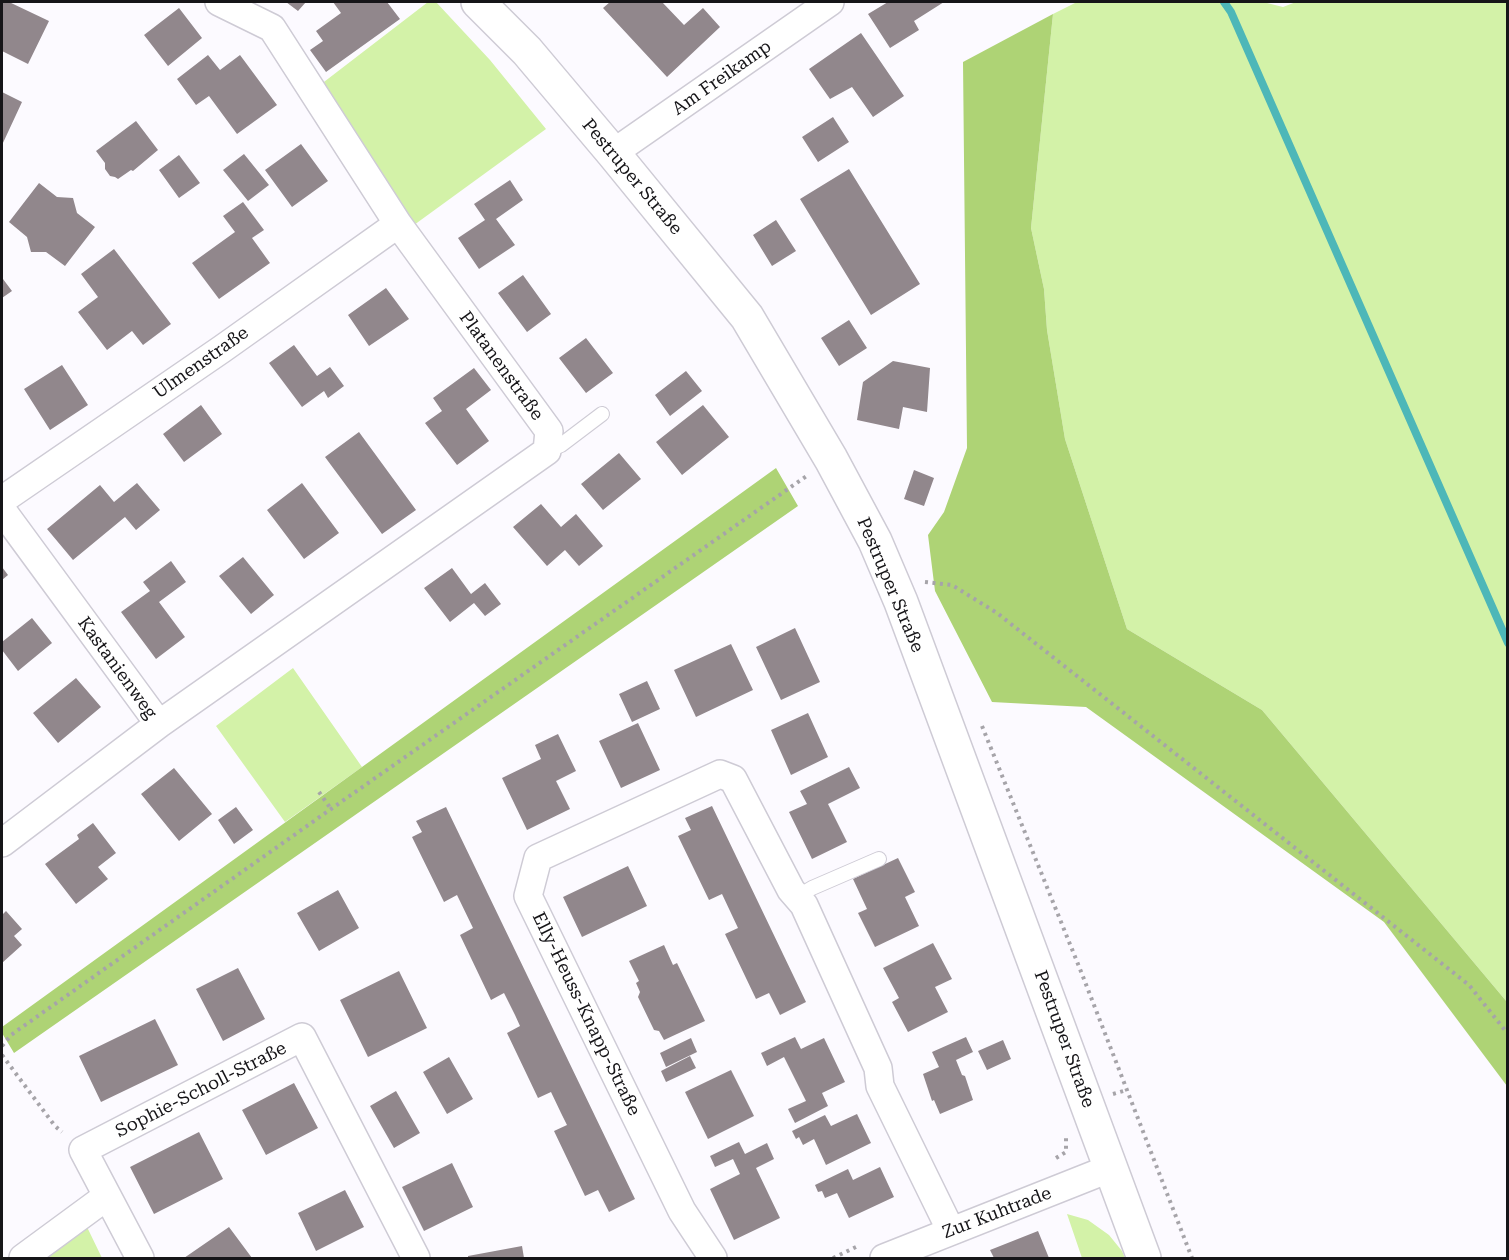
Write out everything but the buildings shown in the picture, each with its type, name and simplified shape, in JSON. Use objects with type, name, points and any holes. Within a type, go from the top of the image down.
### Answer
[{"type":"street","name":"Platanenstraße","points":[[219,2],[272,28],[398,224],[549,431],[547,451]]},
{"type":"street","name":"Pestruper Straße","points":[[478,2],[526,51],[747,317],[831,459],[875,541],[901,602],[1144,1258]]},
{"type":"street","name":"Am Freikamp","points":[[613,153],[830,2]]},
{"type":"street","name":"Ulmenstraße","points":[[2,500],[222,349],[398,224]]},
{"type":"street","points":[[159,724],[547,451]]},
{"type":"street","name":"Kastanienweg","points":[[2,510],[159,724],[2,843]]},
{"type":"street","name":"Elly-Heuss-Knapp-Straße","points":[[713,1258],[682,1211],[528,896],[538,858],[720,774],[733,779],[791,890],[804,905],[878,1068],[880,1086],[951,1231]]},
{"type":"street","name":"Sophie-Scholl-Straße","points":[[83,1150],[302,1037],[416,1258]]},
{"type":"street","points":[[83,1150],[140,1258]]},
{"type":"street","name":"Zur Kuhtrade","points":[[884,1258],[1111,1168]]},
{"type":"street","points":[[23,1258],[106,1197]]},
{"type":"lane","points":[[547,451],[561,445],[602,414]]},
{"type":"lane","points":[[797,897],[812,888],[879,859]]},
{"type":"path","points":[[2,1046],[11,1035],[831,459]]},
{"type":"path","points":[[918,581],[952,585],[997,614],[1469,985],[1508,1034]]},
{"type":"path","points":[[978,717],[1082,974],[1192,1258]]},
{"type":"path","points":[[319,792],[331,809]]},
{"type":"path","points":[[2,1055],[55,1126],[83,1150]]},
{"type":"path","points":[[1056,1190],[1045,1166],[1066,1152],[1066,1135]]},
{"type":"green space","points":[[428,2],[436,2],[490,60],[546,129],[414,225],[320,85]]},
{"type":"green space","points":[[1077,2],[1263,2],[1283,7],[1296,2],[1507,2],[1507,1002],[1262,710],[1127,629],[1065,439],[1047,330],[1044,289],[1031,228],[1053,14]]},
{"type":"green space","points":[[1053,14],[1031,228],[1044,289],[1047,330],[1065,439],[1127,629],[1262,710],[1507,1002],[1507,1086],[1384,922],[1086,707],[992,702],[935,591],[928,535],[944,512],[967,448],[963,62]]},
{"type":"green space","points":[[776,468],[798,506],[14,1053],[2,1033],[2,1027]]},
{"type":"green space","points":[[293,668],[362,767],[285,822],[216,726]]},
{"type":"green space","points":[[1067,1214],[1088,1220],[1109,1235],[1125,1258],[1082,1258]]},
{"type":"green space","points":[[87,1227],[102,1258],[45,1258]]},
{"type":"waterway","points":[[1224,2],[1231,12],[1508,643]]}]
